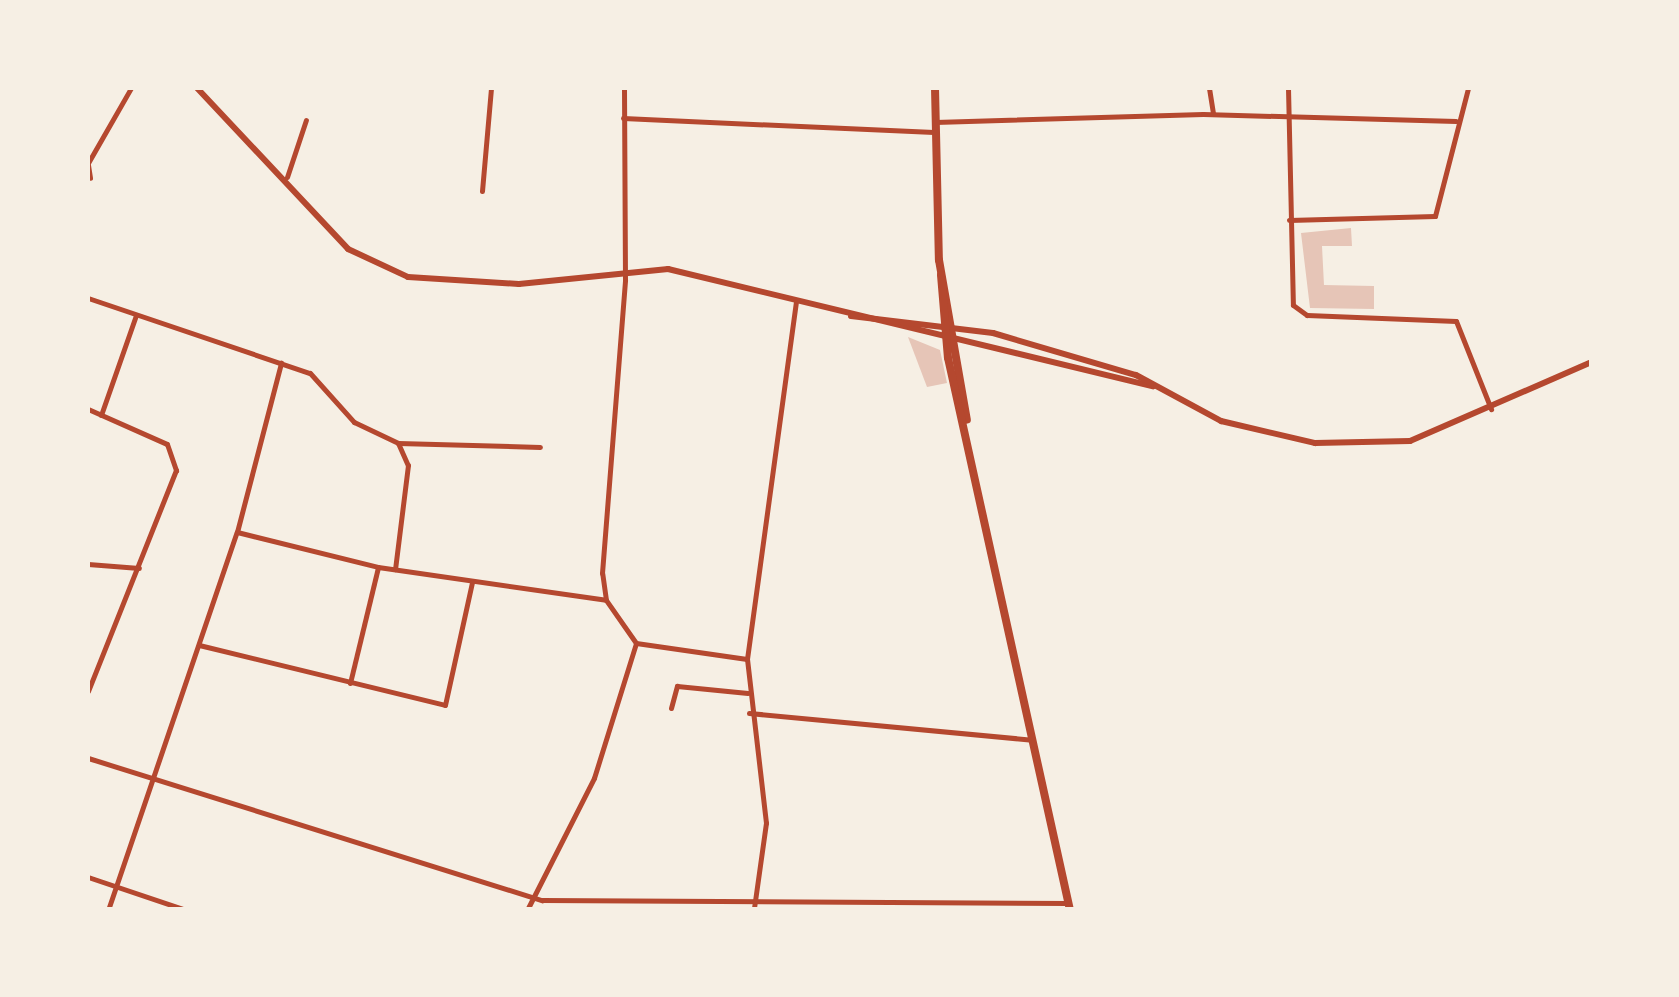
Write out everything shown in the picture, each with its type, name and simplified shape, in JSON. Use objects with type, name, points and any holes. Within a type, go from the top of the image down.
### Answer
[{"type":"main road","points":[[934,88],[942,324],[967,420],[1069,906]]},
{"type":"main road","points":[[941,274],[955,324],[967,420]]},
{"type":"street","points":[[90,178],[88,164],[131,88]]},
{"type":"street","points":[[482,191],[491,88]]},
{"type":"street","points":[[624,88],[625,272],[603,506],[606,600],[636,643],[747,659]]},
{"type":"street","points":[[1209,88],[1214,116]]},
{"type":"street","points":[[1288,88],[1289,220],[1297,310],[1456,321],[1466,364],[1491,409]]},
{"type":"street","points":[[1289,220],[1436,216],[1468,88]]},
{"type":"street","points":[[201,89],[287,177],[348,249],[408,277],[489,285],[668,269],[850,316],[1153,386]]},
{"type":"street","points":[[623,118],[935,127],[1214,116],[1456,124]]},
{"type":"street","points":[[287,177],[306,120]]},
{"type":"street","points":[[88,298],[310,372],[354,422],[398,443],[540,447]]},
{"type":"street","points":[[754,908],[766,823],[749,712],[747,659],[796,302]]},
{"type":"street","points":[[101,415],[136,314]]},
{"type":"street","points":[[850,316],[955,324],[1153,386],[1221,421],[1314,443],[1410,441],[1592,362]]},
{"type":"street","points":[[108,910],[147,778],[237,532],[281,363]]},
{"type":"street","points":[[88,409],[159,438],[175,461],[139,568],[88,691]]},
{"type":"street","points":[[395,569],[408,465],[398,443]]},
{"type":"street","points":[[237,532],[378,567],[606,600]]},
{"type":"street","points":[[88,564],[139,568]]},
{"type":"street","points":[[350,684],[378,567]]},
{"type":"street","points":[[198,645],[446,705],[472,582]]},
{"type":"street","points":[[527,910],[594,778],[636,643]]},
{"type":"street","points":[[671,708],[677,686],[748,693]]},
{"type":"street","points":[[749,712],[1035,740]]},
{"type":"street","points":[[88,758],[532,898],[590,906],[775,909],[1069,906]]},
{"type":"street","points":[[88,877],[186,910]]},
{"type":"building","points":[[1351,228],[1352,246],[1322,246],[1324,285],[1374,286],[1374,309],[1310,308],[1301,233]]},
{"type":"building","points":[[908,337],[940,350],[947,383],[927,387]]}]
